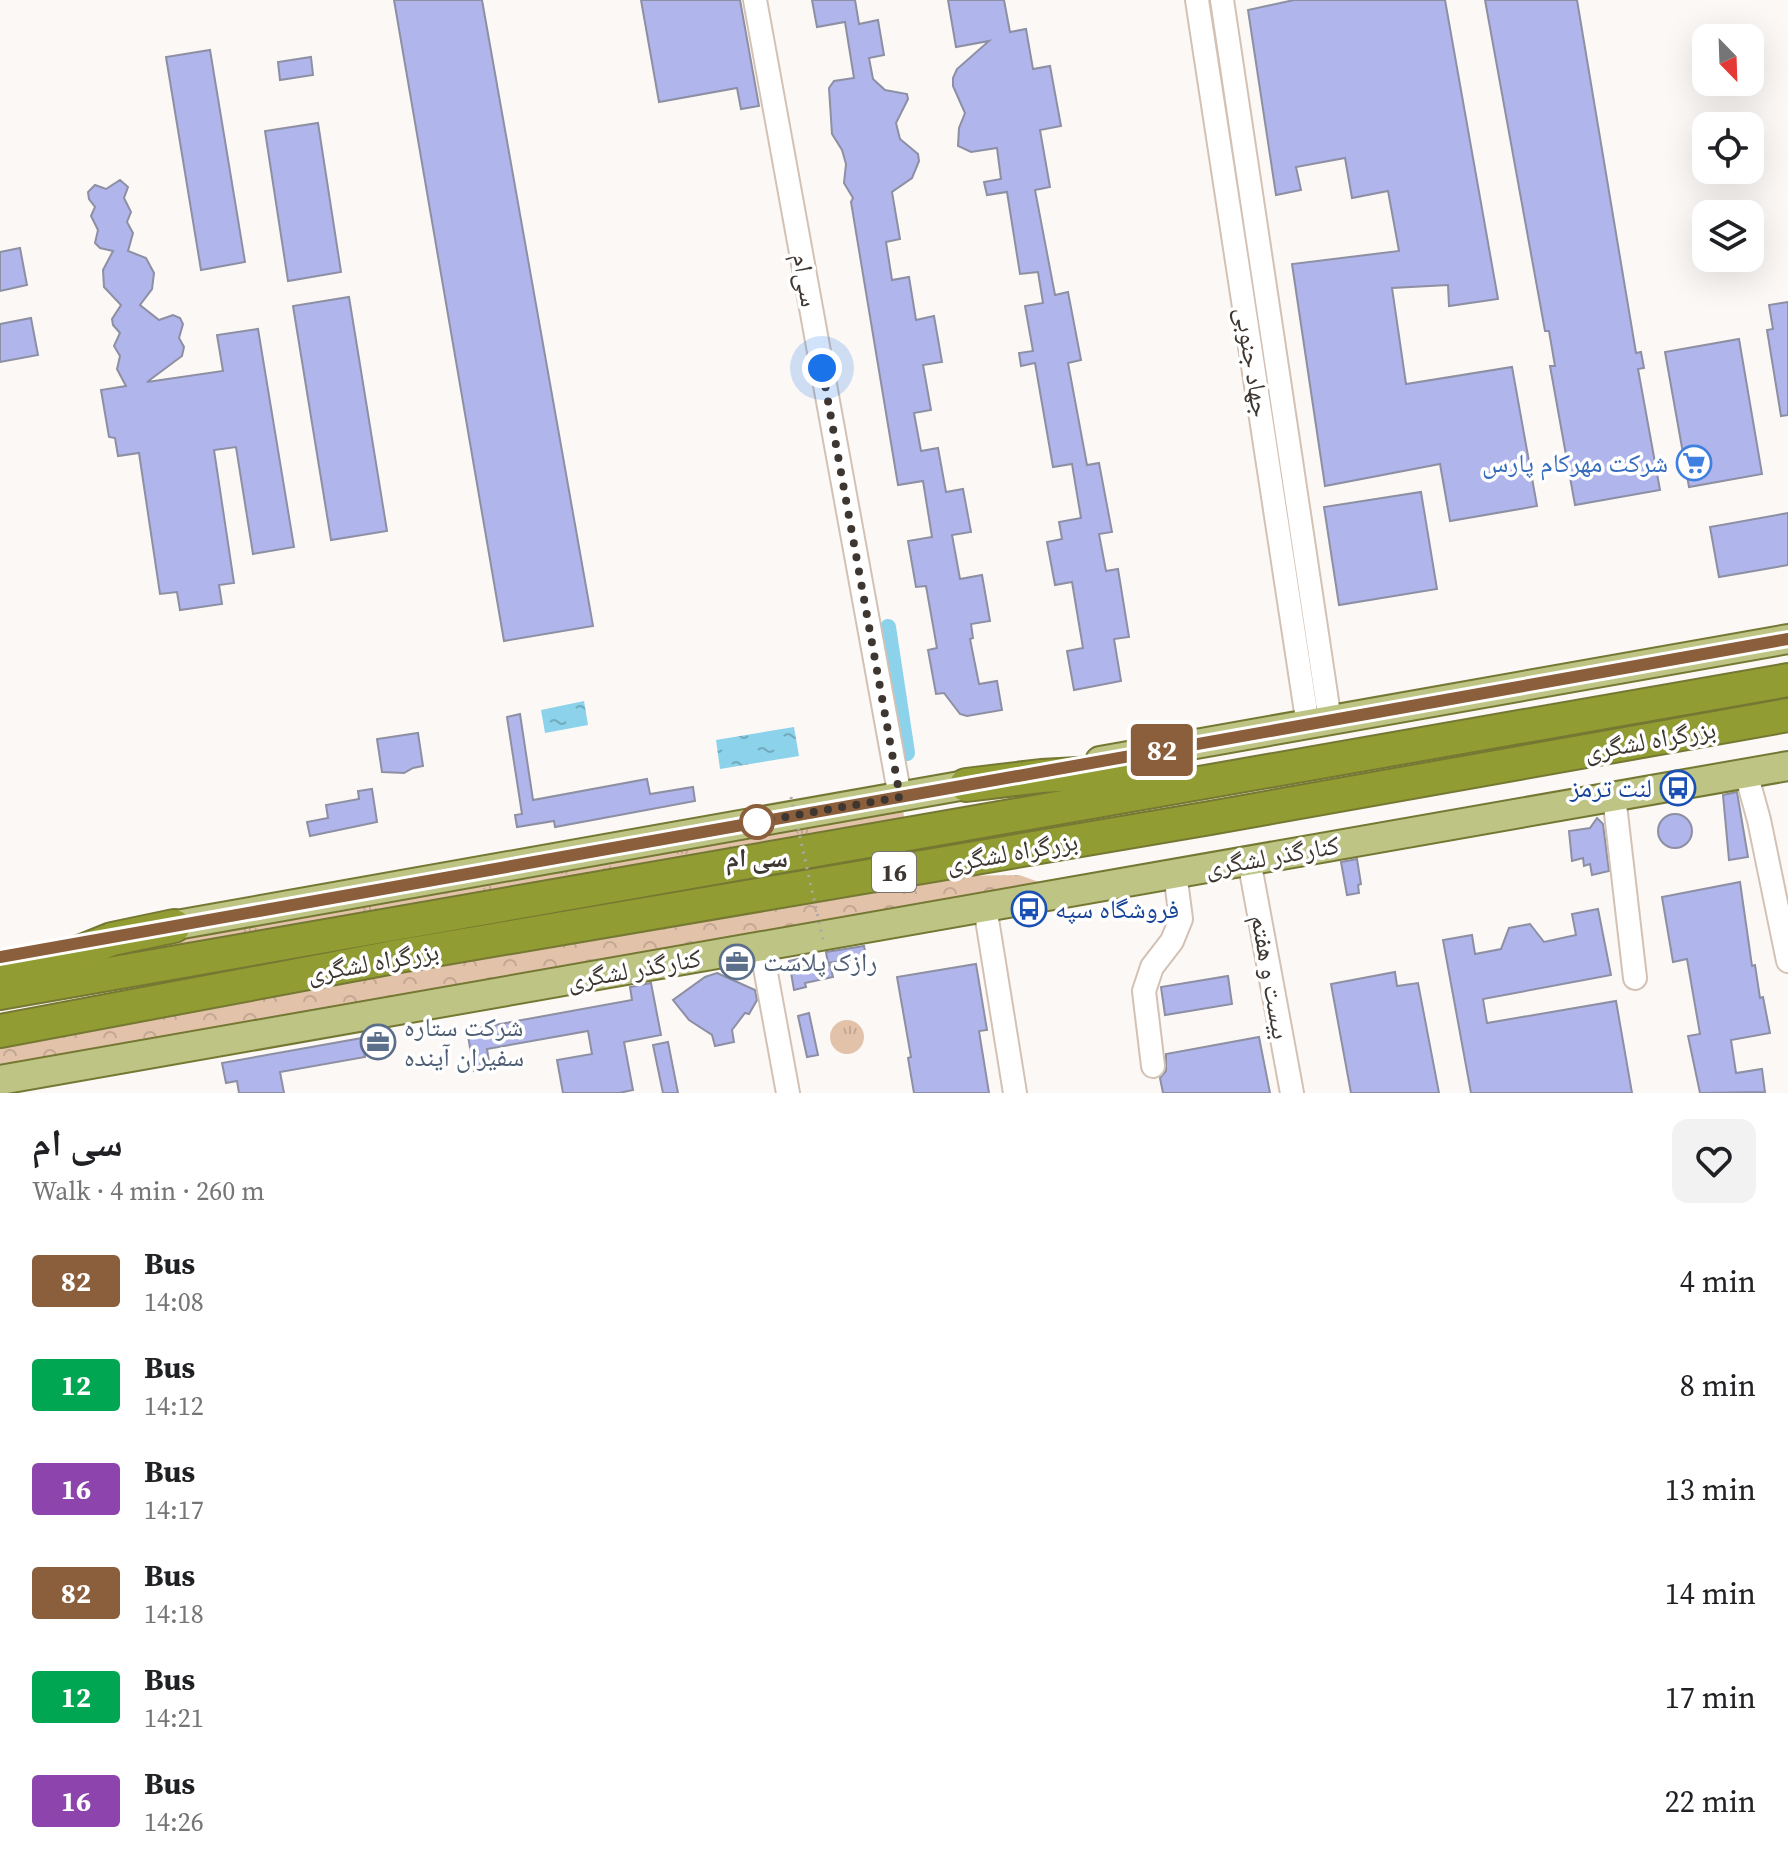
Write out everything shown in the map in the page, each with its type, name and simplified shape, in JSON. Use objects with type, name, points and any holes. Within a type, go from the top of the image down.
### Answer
[{"type":"highway","name":"بزرگراه لشگری","points":[[0,993],[1788,680]]},
{"type":"highway","name":"بزرگراه لشگری","points":[[0,1031],[415,954],[1788,715]]},
{"type":"highway","points":[[966,785],[1041,776],[1315,761]]},
{"type":"highway","points":[[0,973],[70,956],[112,939],[174,926]]},
{"type":"main road","points":[[0,957],[1788,639]]},
{"type":"main road","name":"کنارگذر لشگری","points":[[0,1080],[1788,766]]},
{"type":"street","name":"سی‌ام","points":[[755,0],[900,797]]},
{"type":"street","name":"جهاد جنوبی","points":[[1197,0],[1319,723]]},
{"type":"street","name":"جهاد جنوبی","points":[[1222,0],[1319,723]]},
{"type":"street","points":[[1746,773],[1759,820],[1788,961]]},
{"type":"street","points":[[1614,796],[1635,978]]},
{"type":"street","name":"بیست و هفتم","points":[[1249,860],[1292,1093]]},
{"type":"street","points":[[1153,1066],[1144,991],[1152,967],[1172,941],[1181,919],[1175,873]]},
{"type":"street","points":[[985,907],[1015,1093]]},
{"type":"street","points":[[761,946],[788,1093]]},
{"type":"path","points":[[791,797],[824,944]]},
{"type":"green space","points":[[902,801],[904,817],[108,957],[110,948]]},
{"type":"green space","points":[[1019,875],[1039,882],[0,1066],[0,1045],[951,876]]},
{"type":"green space","points":[[847,1020],[859,1025],[864,1037],[859,1049],[847,1054],[835,1049],[830,1037],[835,1025]]},
{"type":"water","points":[[584,701],[588,725],[545,733],[541,710]]},
{"type":"water","points":[[794,727],[799,756],[720,769],[716,740]]},
{"type":"building","points":[[394,0],[482,0],[593,626],[504,641]]},
{"type":"building","points":[[641,0],[740,0],[759,106],[741,109],[737,88],[659,102]]},
{"type":"building","points":[[812,0],[855,0],[859,24],[878,20],[884,55],[869,58],[873,79],[885,90],[907,94],[908,99],[896,123],[900,139],[918,154],[919,161],[912,178],[892,192],[900,239],[886,242],[892,280],[909,277],[916,320],[934,316],[942,362],[923,365],[931,410],[914,413],[921,451],[938,448],[946,492],[963,489],[971,532],[952,535],[960,579],[982,575],[990,621],[971,624],[973,638],[970,639],[979,684],[997,681],[1002,710],[967,716],[960,714],[944,693],[936,694],[928,650],[937,648],[926,586],[916,587],[908,541],[932,537],[923,481],[898,485],[851,202],[853,198],[844,183],[846,164],[842,150],[832,134],[829,88],[834,81],[854,78],[845,22],[817,27]]},
{"type":"building","points":[[948,0],[1004,0],[1010,32],[1026,29],[1033,69],[1050,66],[1061,126],[1040,130],[1050,187],[1035,190],[1055,295],[1068,292],[1081,360],[1068,363],[1087,465],[1099,463],[1112,532],[1099,534],[1106,571],[1118,569],[1129,637],[1114,639],[1121,681],[1074,690],[1067,651],[1083,648],[1072,582],[1055,585],[1047,542],[1062,539],[1059,522],[1081,518],[1072,464],[1053,467],[1035,363],[1021,366],[1019,353],[1033,351],[1025,306],[1043,303],[1038,272],[1020,274],[1007,192],[987,195],[984,182],[1001,179],[997,148],[971,152],[958,146],[959,128],[965,113],[953,86],[953,78],[957,69],[989,41],[956,47]]},
{"type":"building","points":[[1294,0],[1445,0],[1498,299],[1449,306],[1448,285],[1392,288],[1406,384],[1512,367],[1537,506],[1450,521],[1440,464],[1325,486],[1292,264],[1399,251],[1388,191],[1352,198],[1345,158],[1296,167],[1301,190],[1276,195],[1248,10]]},
{"type":"building","points":[[1485,0],[1577,0],[1636,353],[1641,352],[1644,368],[1638,369],[1660,490],[1575,505],[1550,366],[1555,366],[1549,331],[1545,331]]},
{"type":"building","points":[[210,50],[245,262],[201,270],[166,57]]},
{"type":"building","points":[[311,57],[313,75],[280,80],[278,62]]},
{"type":"building","points":[[318,123],[341,272],[288,281],[265,131]]},
{"type":"building","points":[[120,180],[128,187],[124,198],[131,212],[127,222],[133,233],[128,251],[146,258],[154,273],[152,289],[140,305],[159,320],[173,315],[180,318],[183,324],[179,338],[184,347],[182,356],[147,382],[223,371],[217,335],[258,329],[294,547],[253,554],[236,447],[214,450],[234,583],[219,585],[222,604],[180,610],[177,592],[160,594],[139,453],[118,456],[115,438],[109,437],[101,390],[126,386],[117,369],[120,356],[114,346],[120,333],[112,319],[121,305],[104,287],[103,270],[113,251],[100,248],[95,243],[98,230],[91,216],[95,207],[88,192],[95,185],[106,189]]},
{"type":"building","points":[[20,248],[27,285],[0,291],[0,252]]},
{"type":"building","points":[[349,297],[387,531],[331,540],[293,306]]},
{"type":"building","points":[[1788,302],[1788,415],[1781,416],[1767,330],[1773,329],[1769,305]]},
{"type":"building","points":[[31,318],[38,355],[0,362],[0,324]]},
{"type":"building","points":[[1739,339],[1762,474],[1689,487],[1665,352]]},
{"type":"building","points":[[1421,492],[1437,589],[1339,605],[1324,507]]},
{"type":"building","points":[[1788,513],[1788,565],[1719,577],[1710,527]]},
{"type":"building","points":[[520,714],[533,800],[647,779],[650,794],[693,787],[695,801],[555,827],[554,821],[517,827],[515,815],[522,814],[507,717]]},
{"type":"building","points":[[418,733],[423,766],[404,773],[382,772],[377,739]]},
{"type":"building","points":[[372,789],[377,822],[310,836],[307,822],[328,818],[326,805],[359,799],[358,791]]},
{"type":"building","points":[[1737,792],[1748,857],[1729,860],[1723,795]]},
{"type":"building","points":[[1675,814],[1687,819],[1692,831],[1687,843],[1675,848],[1663,843],[1658,831],[1663,819]]},
{"type":"building","points":[[1597,818],[1603,824],[1609,871],[1592,875],[1590,864],[1584,866],[1583,858],[1572,861],[1569,831],[1590,828]]},
{"type":"building","points":[[1357,859],[1361,884],[1358,885],[1359,893],[1347,895],[1341,862]]},
{"type":"building","points":[[1740,882],[1752,966],[1755,965],[1770,1033],[1731,1040],[1736,1073],[1762,1069],[1765,1092],[1700,1093],[1688,1036],[1700,1034],[1687,959],[1673,962],[1662,897]]},
{"type":"building","points":[[1598,909],[1611,975],[1483,999],[1487,1023],[1616,1001],[1632,1093],[1471,1093],[1443,940],[1472,935],[1475,954],[1501,949],[1509,928],[1530,924],[1544,942],[1576,935],[1572,914]]},
{"type":"building","points":[[864,946],[866,957],[828,963],[826,952]]},
{"type":"building","points":[[802,958],[804,970],[830,965],[833,977],[805,983],[806,987],[794,990],[789,961]]},
{"type":"building","points":[[976,964],[987,1030],[979,1031],[989,1093],[914,1093],[897,977]]},
{"type":"building","points":[[1395,972],[1397,986],[1418,983],[1439,1093],[1351,1093],[1331,984]]},
{"type":"building","points":[[717,973],[755,990],[757,1000],[749,1014],[745,1013],[732,1030],[734,1042],[715,1046],[712,1035],[689,1020],[673,1000],[705,977]]},
{"type":"building","points":[[1228,976],[1232,1004],[1165,1015],[1161,987]]},
{"type":"building","points":[[651,983],[661,1035],[624,1042],[633,1090],[563,1093],[557,1060],[592,1054],[588,1031],[487,1049],[490,1068],[474,1071],[467,1030],[632,1000],[630,987]]},
{"type":"building","points":[[809,1013],[818,1055],[807,1057],[798,1016]]},
{"type":"building","points":[[1259,1037],[1270,1093],[1163,1093],[1160,1078],[1166,1071],[1166,1054]]},
{"type":"building","points":[[362,1038],[365,1057],[280,1072],[284,1093],[239,1093],[237,1081],[226,1083],[222,1063]]},
{"type":"building","points":[[668,1042],[678,1093],[663,1093],[653,1045]]},
{"type":"waterway","points":[[888,627],[907,753]]},
{"type":"bus line","name":"82","points":[[0,957],[1788,639]]},
{"type":"place","name":"شرکت مهرکام پارس","points":[[1694,463]]},
{"type":"place","name":"لنت ترمز","points":[[1678,788]]},
{"type":"place","name":"سی ام","points":[[757,822]]},
{"type":"place","name":"فروشگاه سپه","points":[[1029,909]]},
{"type":"place","name":"رازک پلاست","points":[[737,962]]},
{"type":"place","name":"شرکت ستاره سفیران آینده","points":[[378,1042]]},
{"type":"route","points":[[757,822],[900,797],[822,368]]}]
